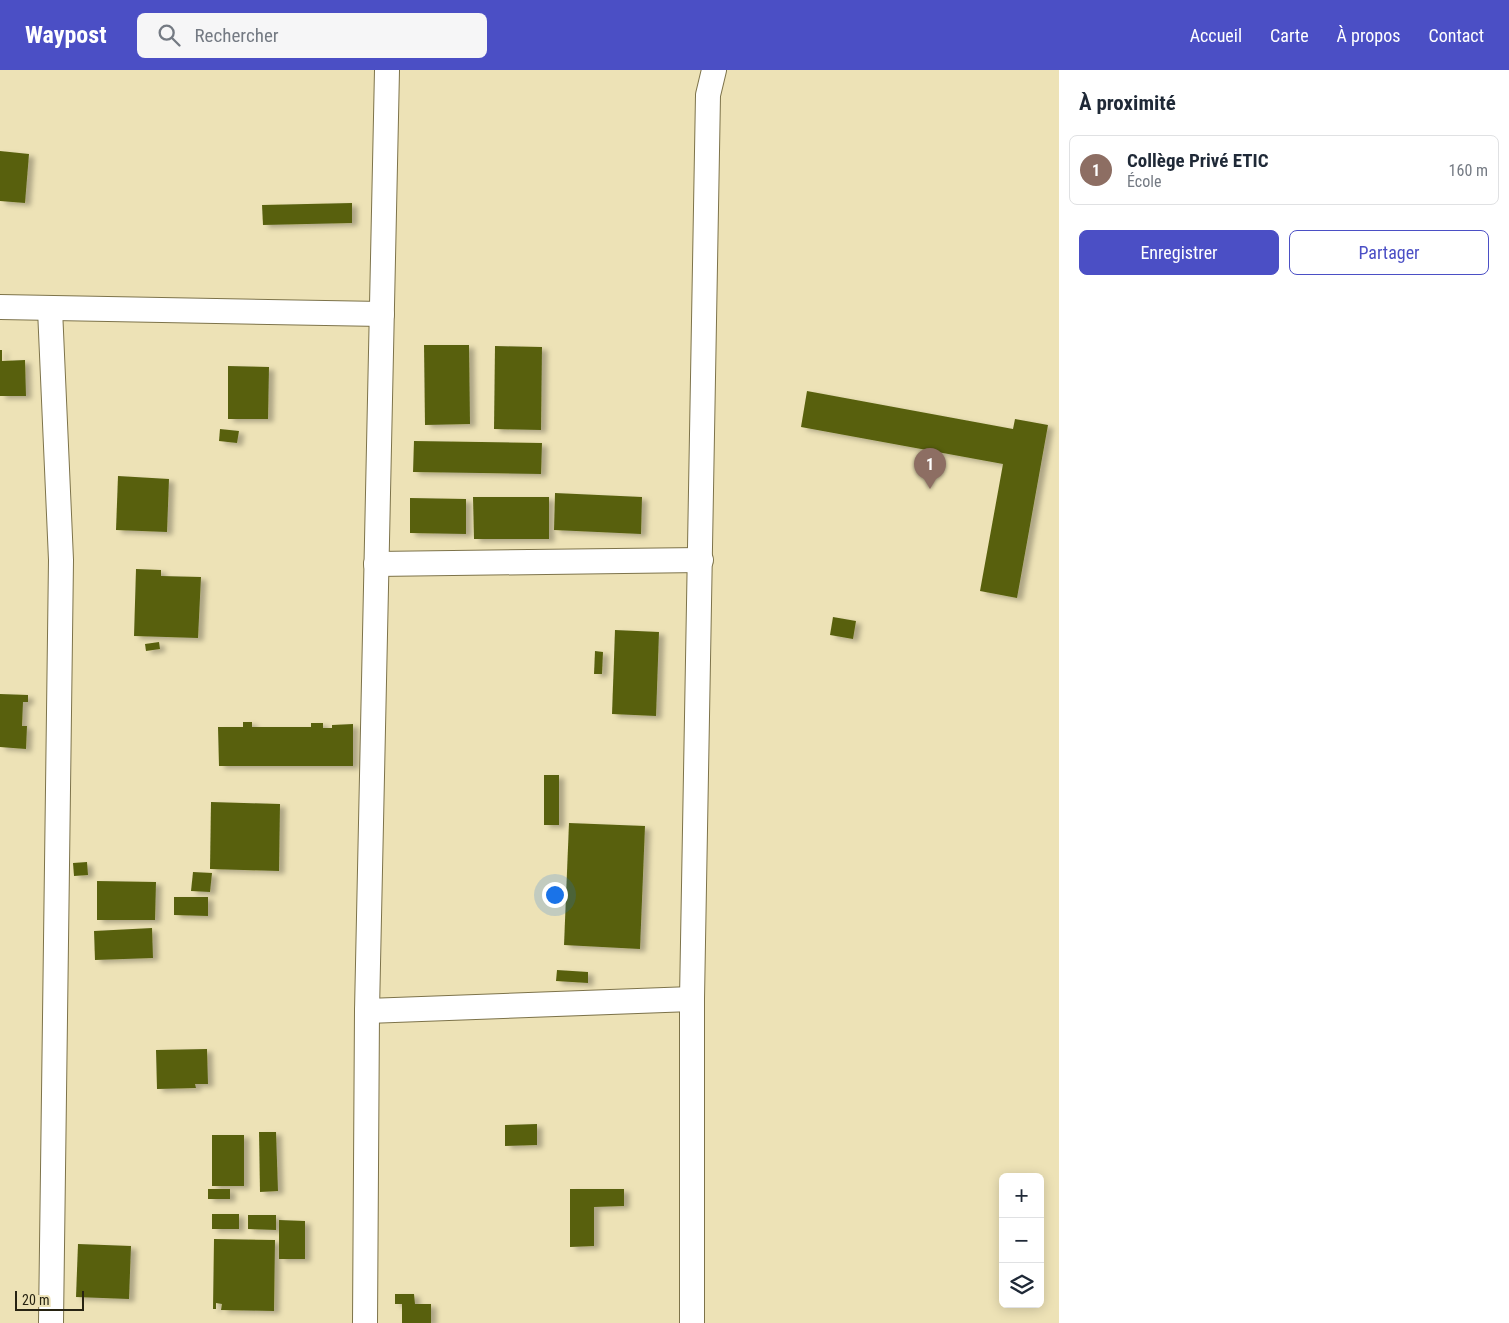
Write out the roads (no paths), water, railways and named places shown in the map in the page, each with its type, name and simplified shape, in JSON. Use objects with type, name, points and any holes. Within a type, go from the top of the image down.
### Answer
[{"type":"street","points":[[366,1323],[367,1011],[387,70]]},
{"type":"street","points":[[692,1323],[692,999],[708,94],[714,70]]},
{"type":"street","points":[[0,307],[382,314]]},
{"type":"street","points":[[50,309],[61,560],[51,1323]]},
{"type":"street","points":[[376,564],[701,560]]},
{"type":"street","points":[[367,1011],[692,999]]},
{"type":"place","name":"Collège Privé ETIC","points":[[930,489]]}]
